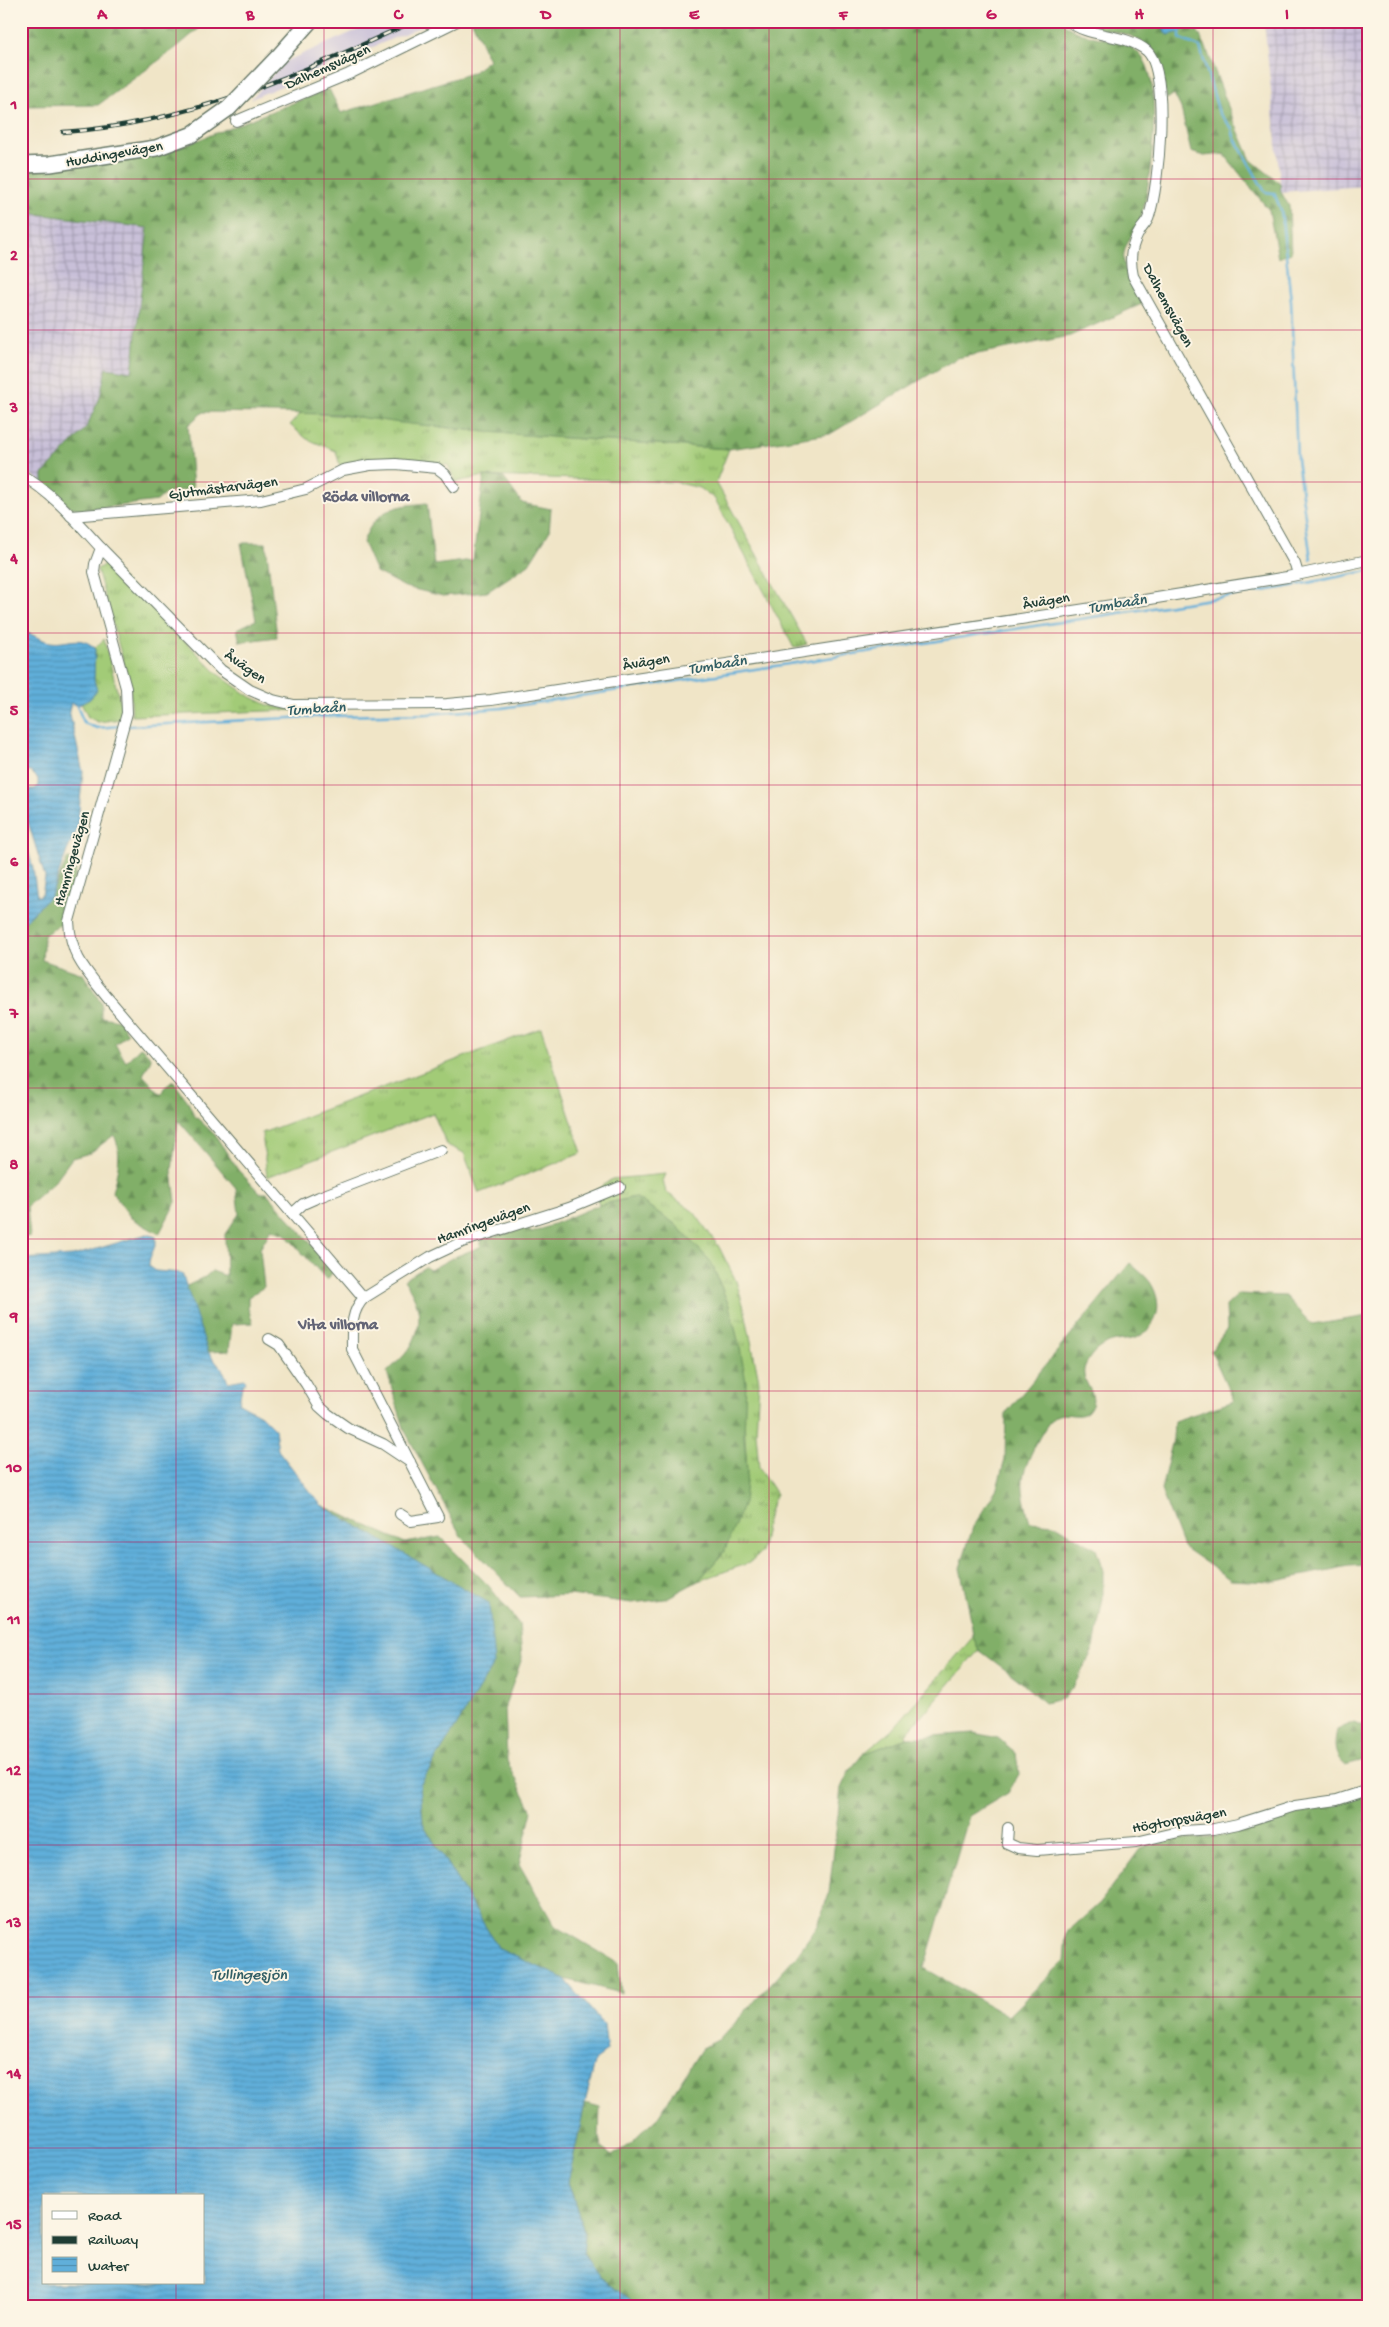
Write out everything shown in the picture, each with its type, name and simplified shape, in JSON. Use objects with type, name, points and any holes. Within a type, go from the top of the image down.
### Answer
[{"type":"main road","name":"Huddingevägen","points":[[21,165],[50,164],[156,148],[191,135],[232,115],[278,57],[310,21]]},
{"type":"street","name":"Dalhemsvägen","points":[[232,115],[349,74],[457,21]]},
{"type":"street","name":"Dalhemsvägen","points":[[1069,21],[1073,25],[1094,33],[1121,37],[1148,52],[1155,69],[1161,107],[1159,165],[1149,218],[1132,246],[1130,259],[1133,276],[1290,556],[1298,574]]},
{"type":"street","name":"Gjutmästarvägen","points":[[71,516],[199,507],[260,500],[306,489],[343,470],[370,465],[396,464],[437,468],[445,474],[454,488]]},
{"type":"street","points":[[21,475],[33,482],[71,516],[101,548]]},
{"type":"street","name":"Åvägen","points":[[101,548],[221,670],[250,690],[273,700],[294,705],[447,704],[491,700],[1119,604],[1298,574],[1368,560]]},
{"type":"street","name":"Hamringevägen","points":[[101,548],[94,572],[126,688],[127,713],[69,921],[70,940],[79,960],[106,996],[364,1298],[430,1257],[462,1242],[569,1208],[620,1187]]},
{"type":"street","points":[[292,1214],[303,1204],[319,1197],[441,1150]]},
{"type":"street","points":[[364,1298],[358,1304],[354,1318],[352,1349],[438,1517],[410,1521],[400,1514]]},
{"type":"street","points":[[269,1339],[279,1344],[319,1406],[328,1414],[348,1428],[383,1444],[410,1462]]},
{"type":"street","name":"Högtorpsvägen","points":[[1008,1828],[1006,1843],[1018,1848],[1037,1850],[1136,1842],[1183,1831],[1214,1829],[1238,1824],[1295,1806],[1337,1800],[1368,1790]]},
{"type":"shaded area","points":[[378,21],[434,21],[251,99],[284,62]]},
{"type":"shaded area","points":[[1264,21],[1368,21],[1368,186],[1281,192]]},
{"type":"shaded area","points":[[21,212],[148,228],[132,372],[106,369],[100,397],[86,428],[43,474],[43,484],[21,467]]},
{"type":"green space","points":[[21,21],[208,21],[177,47],[98,105],[21,106]]},
{"type":"green space","points":[[472,21],[1062,21],[1071,29],[1081,33],[1126,45],[1136,51],[1144,60],[1153,91],[1153,136],[1149,180],[1142,214],[1127,243],[1124,256],[1127,273],[1144,303],[1070,336],[957,358],[830,434],[729,449],[509,434],[401,423],[337,414],[203,412],[188,425],[193,489],[167,492],[157,501],[85,510],[69,507],[43,484],[43,474],[86,428],[100,397],[106,368],[132,372],[148,228],[21,212],[21,172],[150,155],[180,147],[329,89],[341,113],[472,73],[489,60]]},
{"type":"green space","points":[[1078,21],[1192,21],[1205,45],[1251,160],[1280,183],[1281,192],[1289,206],[1291,253],[1278,258],[1269,210],[1224,154],[1204,156],[1191,152],[1181,108],[1174,94],[1167,99],[1157,63],[1146,45],[1126,34],[1089,27]]},
{"type":"green space","points":[[301,413],[500,433],[729,449],[716,482],[807,644],[794,648],[715,499],[700,488],[675,482],[484,476],[456,482],[448,465],[398,460],[340,466],[336,451],[307,439],[290,425]]},
{"type":"green space","points":[[484,476],[504,478],[522,503],[551,509],[549,532],[529,564],[487,592],[443,596],[405,587],[376,572],[363,542],[368,531],[374,522],[388,511],[416,504],[427,503],[434,565],[473,560]]},
{"type":"green space","points":[[241,543],[266,543],[277,637],[240,642],[237,629],[256,620]]},
{"type":"green space","points":[[107,563],[219,675],[247,695],[268,705],[296,710],[132,716],[130,685],[97,569]]},
{"type":"green space","points":[[104,639],[122,710],[121,719],[98,722],[88,717],[81,703],[90,699],[96,690],[94,681],[95,648]]},
{"type":"green space","points":[[68,858],[77,866],[65,921],[44,935],[42,960],[83,974],[101,1002],[101,1017],[119,1020],[128,1033],[115,1044],[126,1062],[140,1047],[146,1051],[151,1059],[143,1075],[161,1095],[164,1088],[173,1081],[187,1100],[194,1115],[215,1135],[238,1170],[260,1193],[267,1193],[334,1270],[327,1280],[285,1234],[271,1229],[260,1249],[264,1287],[248,1297],[248,1308],[253,1323],[232,1324],[229,1351],[208,1352],[185,1287],[205,1277],[212,1271],[226,1276],[225,1234],[239,1214],[236,1188],[178,1120],[172,1171],[176,1202],[159,1234],[131,1218],[112,1192],[119,1156],[114,1135],[90,1153],[72,1158],[55,1181],[27,1206],[30,1236],[21,1238],[21,925],[51,895]]},
{"type":"green space","points":[[541,1028],[582,1153],[479,1193],[464,1153],[447,1145],[433,1113],[267,1177],[262,1133]]},
{"type":"green space","points":[[666,1174],[663,1181],[666,1192],[694,1212],[719,1247],[736,1281],[745,1311],[759,1381],[756,1432],[759,1468],[776,1494],[769,1512],[761,1552],[749,1563],[698,1581],[724,1552],[747,1472],[740,1348],[729,1306],[711,1262],[675,1224],[635,1197],[599,1205],[595,1191],[612,1179]]},
{"type":"green space","points":[[635,1197],[675,1224],[711,1262],[729,1306],[740,1348],[746,1382],[744,1435],[747,1472],[744,1503],[724,1552],[698,1581],[665,1599],[632,1603],[570,1595],[520,1597],[461,1536],[405,1431],[387,1372],[409,1349],[418,1328],[419,1320],[416,1304],[404,1280],[425,1267],[430,1270],[452,1258],[480,1247],[482,1240],[526,1228],[532,1233],[599,1205]]},
{"type":"green space","points":[[1130,1263],[1148,1279],[1154,1290],[1158,1305],[1155,1320],[1138,1337],[1105,1345],[1092,1355],[1085,1366],[1084,1372],[1092,1394],[1092,1406],[1084,1414],[1062,1414],[1053,1418],[1038,1441],[1024,1473],[1023,1491],[1030,1522],[1054,1524],[1096,1549],[1103,1571],[1103,1598],[1094,1648],[1073,1687],[1063,1699],[1044,1703],[1019,1680],[979,1650],[973,1637],[960,1568],[973,1527],[997,1488],[1005,1460],[1006,1413]]},
{"type":"green space","points":[[1239,1294],[1285,1296],[1312,1325],[1368,1316],[1368,1565],[1349,1566],[1271,1582],[1231,1580],[1183,1547],[1161,1490],[1173,1439],[1174,1421],[1234,1401],[1211,1351],[1227,1329],[1226,1306]]},
{"type":"green space","points":[[321,1505],[405,1543],[440,1537],[488,1585],[519,1624],[522,1658],[505,1706],[507,1761],[532,1811],[519,1864],[554,1925],[618,1963],[621,1993],[565,1979],[499,1949],[423,1824],[420,1785],[494,1664]]},
{"type":"green space","points":[[973,1637],[979,1650],[906,1734],[907,1738],[863,1754],[891,1731]]},
{"type":"green space","points":[[1354,1722],[1368,1728],[1368,1759],[1345,1765],[1338,1757],[1335,1749],[1337,1730]]},
{"type":"green space","points":[[974,1733],[998,1738],[1016,1753],[1019,1774],[1008,1793],[969,1816],[924,1968],[1008,2016],[1064,1961],[1066,1933],[1100,1903],[1140,1849],[1171,1840],[1223,1836],[1289,1812],[1368,1793],[1368,2306],[634,2306],[630,2299],[600,2277],[583,2254],[585,2234],[568,2182],[585,2103],[600,2107],[599,2137],[601,2148],[612,2156],[630,2144],[657,2118],[702,2048],[720,2039],[796,1956],[818,1925],[829,1893],[841,1788],[849,1771],[863,1754],[907,1738]]},
{"type":"water","points":[[1162,21],[1182,21],[1186,25],[1181,32],[1168,35],[1165,33]]},
{"type":"water","points":[[27,633],[53,642],[77,640],[89,643],[95,648],[94,680],[97,690],[90,699],[77,706],[71,703],[69,710],[83,772],[77,830],[51,895],[21,925],[21,824],[33,868],[37,897],[42,894],[45,877],[21,799],[22,789],[38,787],[38,779],[31,772],[21,771],[21,637]]},
{"type":"water","name":"Tullingesjön","points":[[147,1234],[156,1237],[156,1244],[149,1266],[156,1271],[182,1273],[208,1352],[224,1372],[228,1382],[245,1379],[246,1382],[242,1386],[239,1403],[261,1415],[275,1429],[278,1450],[321,1505],[489,1603],[494,1664],[420,1785],[423,1824],[499,1949],[565,1979],[604,2025],[607,2051],[596,2059],[568,2182],[585,2234],[583,2254],[600,2277],[630,2299],[634,2306],[21,2306],[21,1259],[73,1256]]},
{"type":"waterway","points":[[1180,30],[1180,39],[1200,47],[1219,113],[1232,128],[1234,137],[1265,192],[1274,193],[1281,210],[1291,300],[1297,459],[1311,559]]},
{"type":"waterway","name":"Tumbaån","points":[[126,726],[332,716],[428,714],[502,708],[1282,588],[1368,571]]},
{"type":"waterway","name":"Tumbaån","points":[[77,706],[84,723],[97,728],[120,726]]},
{"type":"railway","points":[[63,132],[155,119],[199,107],[287,77],[414,21]]},
{"type":"district","name":"Röda villorna","points":[[366,495]]},
{"type":"district","name":"Vita villorna","points":[[338,1323]]}]
